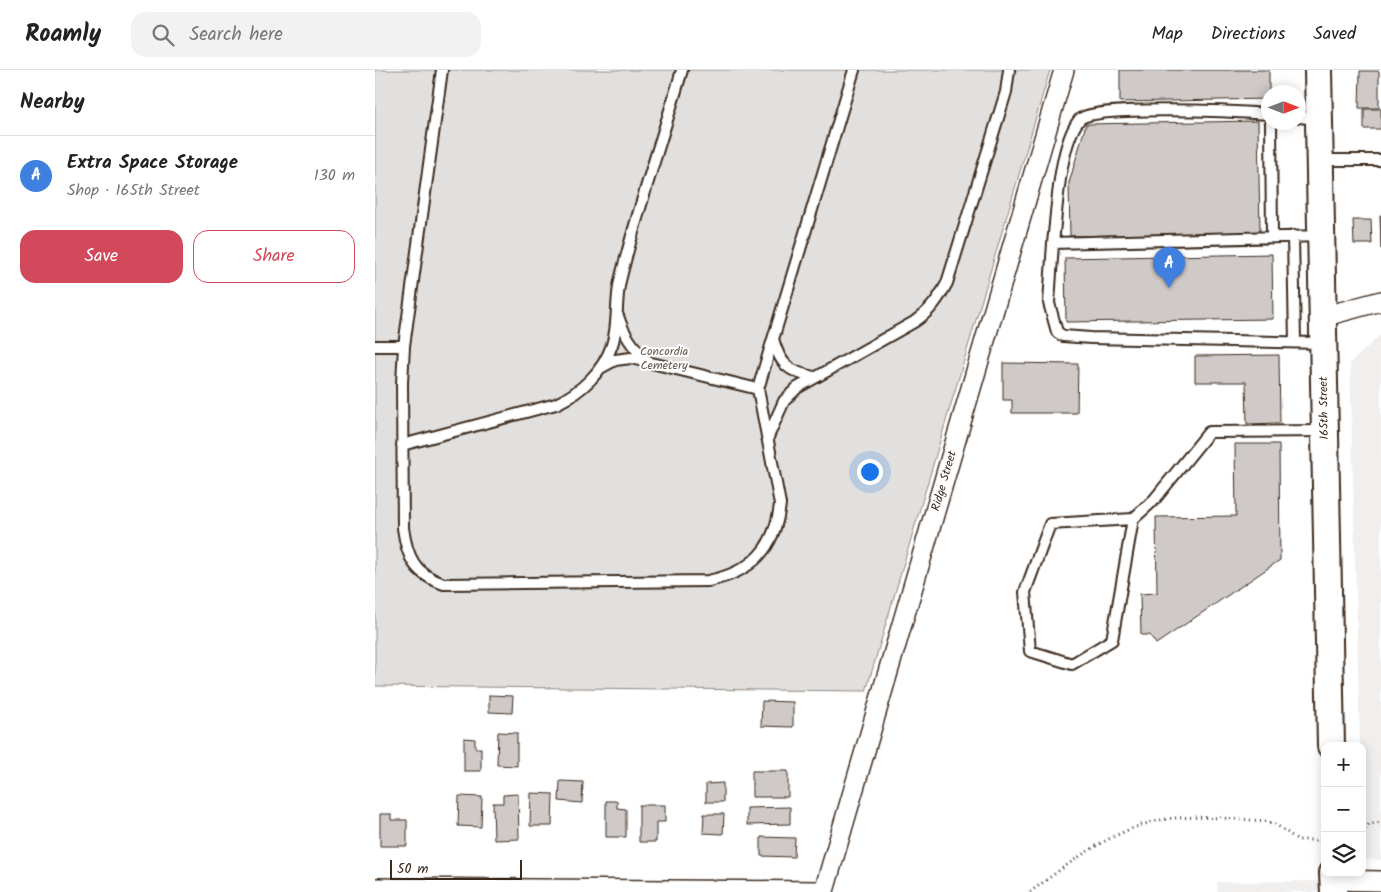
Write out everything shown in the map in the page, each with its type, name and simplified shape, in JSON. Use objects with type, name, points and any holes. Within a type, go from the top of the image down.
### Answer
[{"type":"main road","name":"165th Street","points":[[1318,70],[1309,118],[1320,160],[1331,742]]},
{"type":"street","name":"Ridge Street","points":[[824,891],[1064,70]]},
{"type":"street","points":[[1322,317],[1381,301]]},
{"type":"street","points":[[1334,882],[1381,881]]},
{"type":"street","points":[[375,888],[824,891]]},
{"type":"lane","points":[[442,70],[404,346],[401,384],[403,528],[406,549],[411,562],[431,580],[444,584],[708,581],[729,577],[744,570],[771,539],[778,522],[780,504],[758,390],[854,70]]},
{"type":"lane","points":[[402,444],[556,404],[572,396],[588,383],[601,367],[612,345],[619,283],[682,70]]},
{"type":"lane","points":[[768,437],[784,401],[797,388],[914,322],[928,313],[938,300],[947,283],[1006,92],[1009,70]]},
{"type":"lane","points":[[1261,114],[1127,110],[1087,115],[1080,118],[1072,131],[1062,169],[1053,243],[1049,303],[1057,332],[1063,336],[1323,343]]},
{"type":"lane","points":[[1271,130],[1272,237]]},
{"type":"lane","points":[[1320,160],[1381,160]]},
{"type":"lane","points":[[1293,236],[1295,342]]},
{"type":"lane","points":[[1053,243],[1321,236]]},
{"type":"lane","points":[[616,308],[622,330],[632,347],[647,361]]},
{"type":"lane","points":[[773,339],[783,363],[791,370],[814,377]]},
{"type":"lane","points":[[375,346],[404,346]]},
{"type":"lane","points":[[601,367],[615,360],[631,358],[758,390]]},
{"type":"lane","points":[[1133,519],[1050,524],[1025,592],[1031,651],[1072,664],[1112,640],[1133,519],[1154,500],[1209,432],[1324,431]]},
{"type":"path","points":[[1030,892],[1106,842],[1151,823],[1173,818],[1200,817],[1266,821],[1275,824],[1298,840],[1321,840]]},
{"type":"path","points":[[1363,832],[1369,824],[1381,822]]},
{"type":"shaded area","points":[[1381,334],[1381,860],[1366,859],[1366,742],[1360,742],[1350,363]]},
{"type":"shaded area","points":[[1328,881],[1328,892],[1217,892],[1217,882]]},
{"type":"green space","name":"Concordia Cemetery","points":[[375,70],[1050,70],[866,691],[375,686]]},
{"type":"building","points":[[1120,70],[1269,70],[1269,85],[1261,85],[1261,99],[1120,102]]},
{"type":"building","points":[[1360,71],[1379,71],[1379,108],[1359,108]]},
{"type":"building","points":[[1364,109],[1381,109],[1381,129],[1364,129]]},
{"type":"building","points":[[1258,121],[1260,232],[1070,236],[1069,183],[1086,124]]},
{"type":"building","points":[[1380,215],[1381,215],[1381,249]]},
{"type":"building","points":[[1353,220],[1371,220],[1372,244],[1354,244]]},
{"type":"building","points":[[1272,254],[1273,319],[1066,322],[1065,258]]},
{"type":"building","points":[[1279,355],[1280,423],[1247,424],[1246,382],[1195,382],[1195,356]]},
{"type":"building","points":[[1003,363],[1078,364],[1077,413],[1012,413],[1012,400],[1003,400]]},
{"type":"building","points":[[1235,444],[1279,444],[1280,560],[1156,644],[1150,635],[1141,635],[1140,594],[1157,593],[1156,517],[1236,516]]},
{"type":"building","points":[[489,695],[513,696],[512,713],[489,712]]},
{"type":"building","points":[[762,701],[793,702],[793,727],[761,726]]},
{"type":"building","points":[[498,732],[517,733],[517,766],[497,765]]},
{"type":"building","points":[[464,738],[475,739],[475,748],[481,748],[481,771],[464,771]]},
{"type":"building","points":[[752,771],[788,771],[788,797],[752,797]]},
{"type":"building","points":[[560,781],[583,782],[582,803],[559,801]]},
{"type":"building","points":[[723,783],[723,802],[706,802],[706,784]]},
{"type":"building","points":[[531,793],[553,794],[552,826],[530,826]]},
{"type":"building","points":[[518,794],[519,839],[494,840],[493,803],[503,803],[503,795]]},
{"type":"building","points":[[459,796],[482,797],[481,827],[458,826]]},
{"type":"building","points":[[606,801],[617,801],[617,808],[626,809],[626,837],[606,837]]},
{"type":"building","points":[[639,805],[665,805],[665,822],[656,822],[656,842],[639,842]]},
{"type":"building","points":[[790,807],[790,824],[747,825],[747,808]]},
{"type":"building","points":[[380,814],[391,814],[391,820],[407,820],[407,846],[380,846]]},
{"type":"building","points":[[704,814],[724,814],[723,834],[703,833]]},
{"type":"building","points":[[761,837],[795,838],[794,857],[761,856]]},
{"type":"place","name":"Extra Space Storage","points":[[1169,288]]}]
